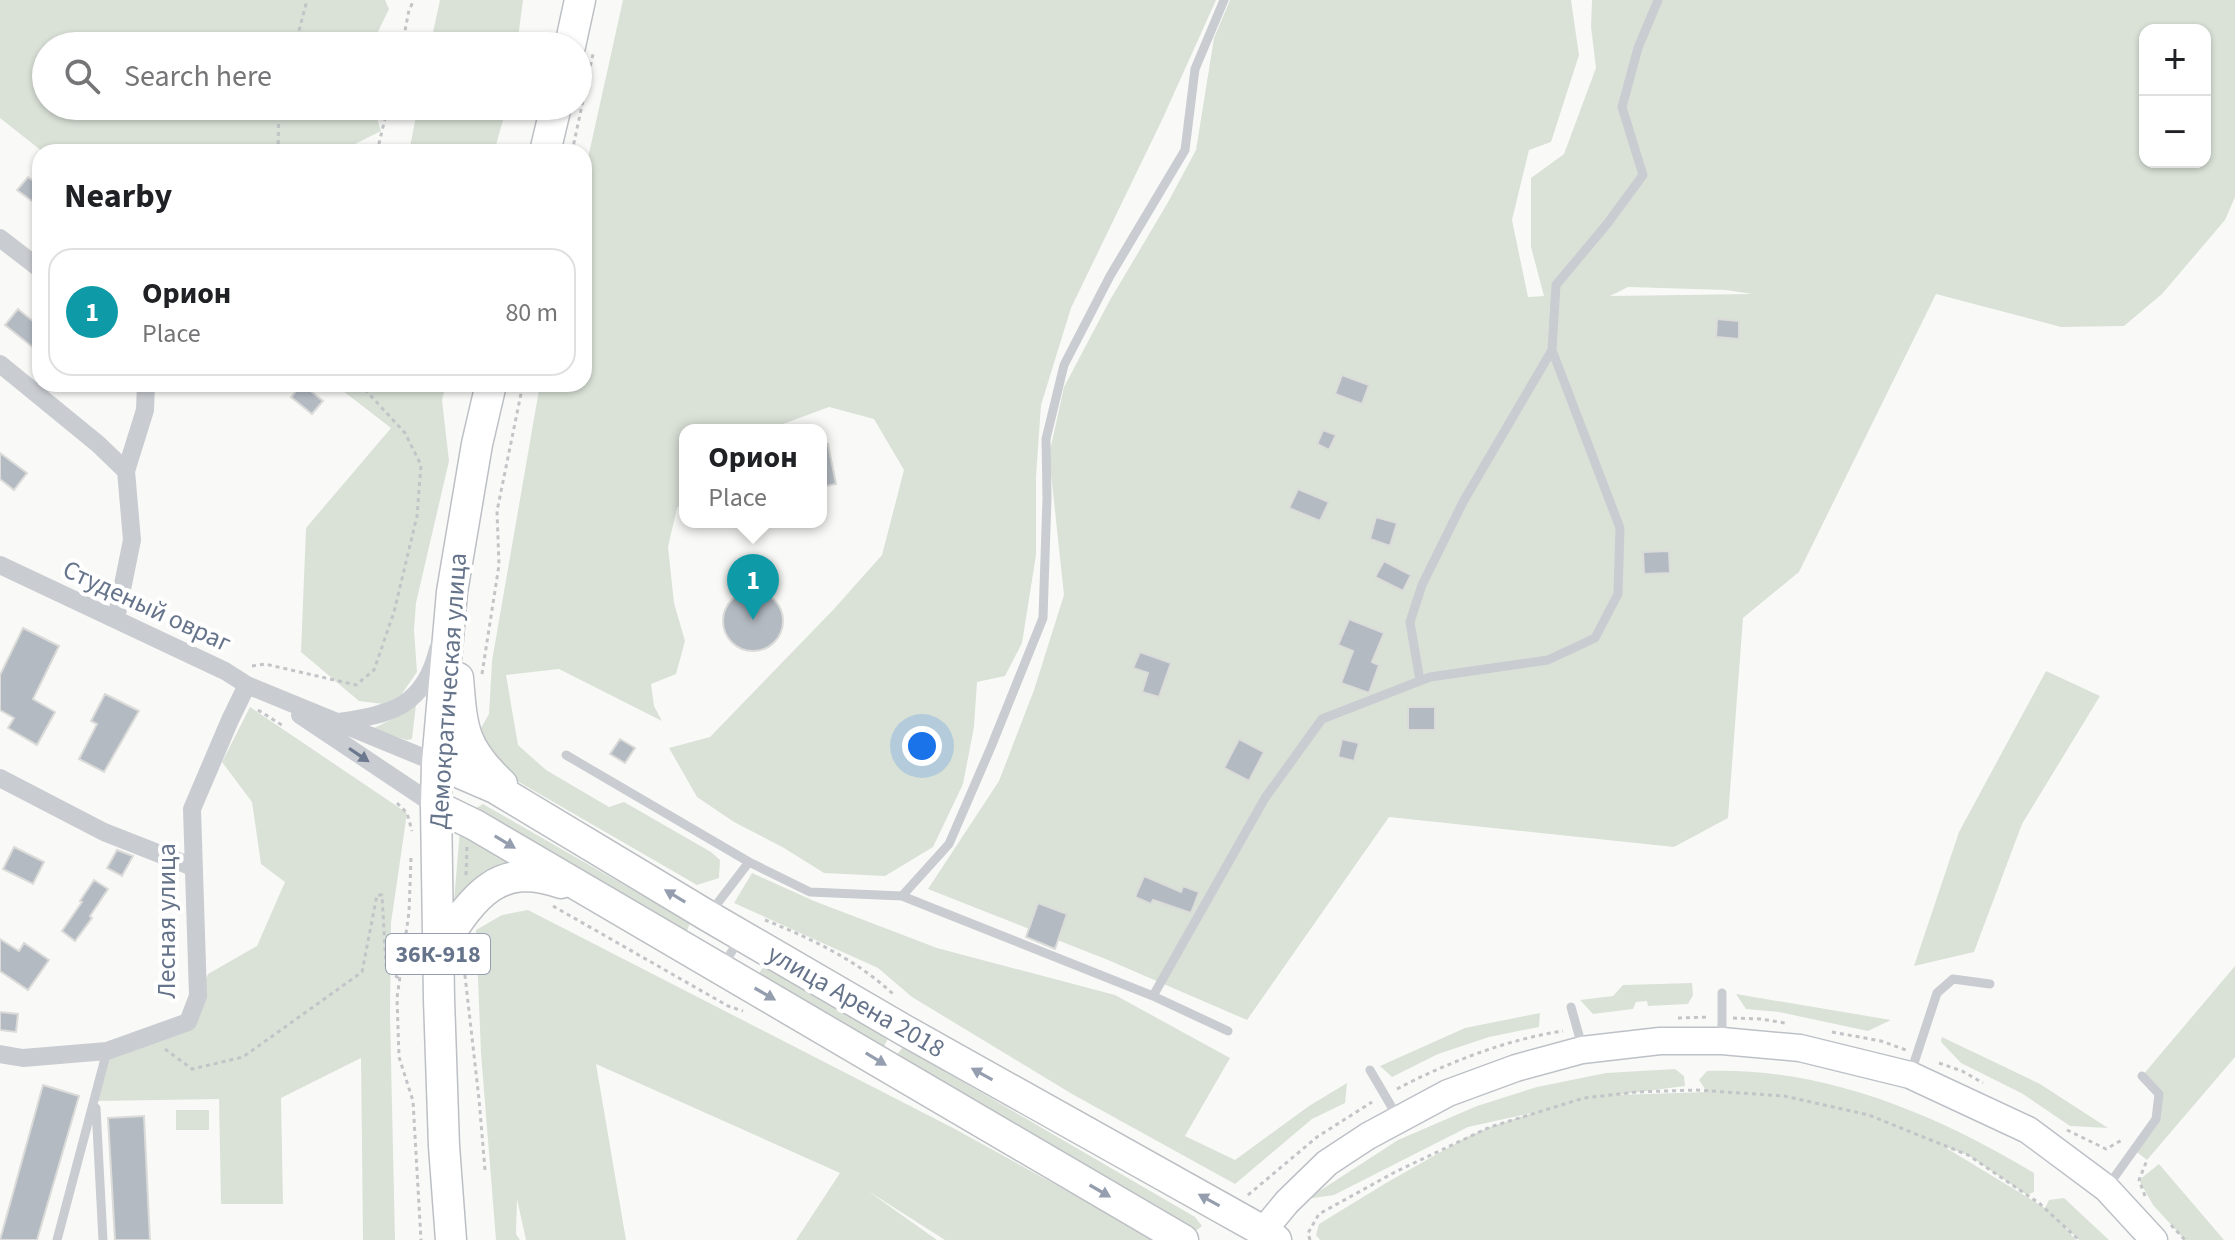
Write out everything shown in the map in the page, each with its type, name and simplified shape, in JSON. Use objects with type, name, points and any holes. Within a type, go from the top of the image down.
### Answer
[{"type":"main road","points":[[580,0],[581,32]]},
{"type":"main road","points":[[547,144],[553,120]]},
{"type":"main road","name":"Демократическая улица","points":[[451,1240],[444,1131],[450,952],[436,806],[437,763],[452,592],[477,444],[489,392]]},
{"type":"main road","points":[[452,592],[464,729],[473,754],[521,803]]},
{"type":"main road","name":"улица Арена 2018","points":[[437,763],[476,778],[521,803],[708,916],[748,926],[904,1030],[1265,1237]]},
{"type":"main road","name":"улица Арена 2018","points":[[436,806],[475,825],[722,968],[1183,1240]]},
{"type":"main road","points":[[450,952],[471,901],[486,888],[512,879],[540,876],[595,895]]},
{"type":"main road","points":[[1265,1237],[1287,1202],[1327,1163],[1368,1136],[1448,1093],[1516,1068],[1580,1039],[1660,1041],[1722,1029],[1800,1048],[1914,1065],[2028,1130],[2159,1228]]},
{"type":"street","points":[[0,238],[32,263]]},
{"type":"street","points":[[0,364],[32,390]]},
{"type":"street","points":[[34,392],[126,471]]},
{"type":"street","points":[[116,619],[132,540],[126,471],[145,410],[146,392]]},
{"type":"street","name":"Студеный овраг","points":[[0,565],[225,671],[244,692],[271,696]]},
{"type":"street","points":[[339,722],[381,715],[400,707],[418,692],[435,662],[452,592]]},
{"type":"street","name":"Лесная улица","points":[[0,1054],[23,1058],[107,1051],[188,1022],[198,996],[192,809],[244,692]]},
{"type":"street","points":[[271,696],[437,763]]},
{"type":"street","points":[[271,696],[436,806]]},
{"type":"street","points":[[0,778],[104,832],[193,867]]},
{"type":"lane","points":[[902,896],[949,844],[1043,618],[1046,439],[1064,365],[1110,276],[1185,150],[1195,69],[1224,0]]},
{"type":"lane","points":[[1153,996],[1265,798],[1322,719],[1430,677],[1548,660],[1595,638],[1618,594],[1620,528],[1552,350],[1556,285],[1643,175],[1622,107],[1638,48],[1658,0]]},
{"type":"lane","points":[[1420,681],[1410,622],[1422,585],[1463,502],[1552,350]]},
{"type":"lane","points":[[566,755],[749,862],[810,892],[902,896],[1153,996],[1228,1031]]},
{"type":"lane","points":[[708,916],[749,862]]},
{"type":"lane","points":[[722,968],[748,926]]},
{"type":"lane","points":[[1914,1065],[1937,993],[1953,979],[1990,984]]},
{"type":"lane","points":[[1722,993],[1722,1029]]},
{"type":"lane","points":[[1571,1007],[1580,1039]]},
{"type":"lane","points":[[57,1240],[107,1051]]},
{"type":"lane","points":[[1370,1070],[1399,1119]]},
{"type":"lane","points":[[2106,1188],[2156,1119],[2159,1094],[2142,1076]]},
{"type":"lane","points":[[96,1101],[103,1240]]},
{"type":"path","points":[[299,32],[307,0]]},
{"type":"path","points":[[405,32],[414,0]]},
{"type":"path","points":[[278,144],[279,120]]},
{"type":"path","points":[[379,144],[385,120]]},
{"type":"path","points":[[573,144],[575,120]]},
{"type":"path","points":[[225,671],[265,664],[356,685],[374,670],[394,612],[417,516],[421,465],[405,433],[367,392]]},
{"type":"path","points":[[482,675],[499,565],[497,511],[521,392]]},
{"type":"path","points":[[244,692],[286,728]]},
{"type":"path","points":[[389,795],[407,813],[413,833]]},
{"type":"path","points":[[466,887],[467,840]]},
{"type":"path","points":[[412,849],[409,912],[397,998],[399,1057],[413,1101],[421,1240]]},
{"type":"path","points":[[150,1036],[192,1069],[243,1057],[362,972],[377,895],[382,895],[386,966],[400,979]]},
{"type":"path","points":[[554,907],[728,1006],[743,1011]]},
{"type":"path","points":[[748,926],[804,936],[874,976],[893,995]]},
{"type":"path","points":[[450,952],[479,1099],[485,1170]]},
{"type":"path","points":[[1671,1018],[1700,1016],[1722,1029],[1761,1019],[1791,1024]]},
{"type":"path","points":[[1821,1030],[1881,1041],[1914,1065],[1962,1071],[1989,1087]]},
{"type":"path","points":[[1235,1197],[1250,1195],[1317,1137],[1384,1096],[1474,1055],[1548,1033],[1580,1039]]},
{"type":"path","points":[[1310,1240],[1308,1233],[1319,1214],[1395,1172],[1490,1127],[1584,1098],[1696,1090],[1784,1096],[1869,1115],[1968,1155],[2039,1203],[2079,1240]]},
{"type":"path","points":[[2056,1124],[2106,1149],[2122,1140],[2147,1160],[2139,1180],[2145,1196],[2153,1205]]},
{"type":"path","points":[[2159,1228],[2185,1240]]},
{"type":"shaded area","points":[[0,0],[385,0],[389,9],[378,32],[32,32],[32,120],[377,120],[381,131],[355,144],[33,144],[0,118]]},
{"type":"shaded area","points":[[440,0],[523,0],[519,32],[433,32]]},
{"type":"shaded area","points":[[623,0],[1216,0],[1071,308],[1041,405],[1036,477],[1036,555],[1022,643],[1005,676],[977,682],[974,727],[963,784],[933,847],[885,876],[824,873],[734,822],[697,797],[669,748],[710,737],[882,555],[904,470],[874,419],[829,407],[783,424],[679,424],[679,506],[668,547],[674,603],[685,641],[676,674],[651,684],[654,706],[662,721],[559,669],[506,675],[518,745],[546,770],[609,807],[624,802],[711,852],[720,860],[719,878],[697,885],[500,771],[477,735],[489,714],[492,661],[539,392],[592,392],[591,144]]},
{"type":"shaded area","points":[[1230,0],[1571,0],[1579,55],[1551,142],[1529,150],[1512,220],[1528,297],[1544,296],[1531,247],[1531,178],[1564,154],[1596,68],[1591,27],[1592,0],[2235,0],[2235,197],[2225,220],[2162,294],[2124,326],[2061,327],[1936,294],[1799,572],[1743,618],[1728,818],[1674,847],[1389,817],[1247,1020],[1108,960],[928,889],[999,781],[1034,690],[1064,595],[1049,455],[1064,387],[1196,150],[1214,38]],"holes":[[[1628,287],[1726,290],[1752,294],[1610,296]]]},
{"type":"shaded area","points":[[415,120],[503,120],[496,144],[411,144]]},
{"type":"shaded area","points":[[344,392],[444,392],[442,400],[449,461],[416,603],[417,672],[401,695],[383,704],[359,701],[301,652],[306,528],[391,428]]},
{"type":"shaded area","points":[[2046,671],[2100,696],[2022,824],[1974,952],[1914,966],[1959,832]]},
{"type":"shaded area","points":[[416,705],[412,739],[372,729],[399,716]]},
{"type":"shaded area","points":[[250,707],[407,813],[391,923],[395,1240],[363,1240],[361,1058],[281,1098],[283,1204],[221,1204],[219,1099],[96,1101],[107,1051],[192,1011],[208,974],[257,946],[285,882],[261,864],[252,802],[222,762]]},
{"type":"shaded area","points":[[483,804],[690,923],[685,936],[477,815],[476,808]]},
{"type":"shaded area","points":[[460,829],[530,872],[453,913]]},
{"type":"shaded area","points":[[752,873],[814,901],[937,948],[1115,995],[1230,1058],[1185,1136],[1235,1160],[1309,1106],[1347,1083],[1345,1103],[1312,1119],[1235,1184],[1072,1094],[912,997],[878,968],[734,903]]},
{"type":"shaded area","points":[[528,910],[955,1129],[1156,1240],[945,1240],[868,1191],[937,1240],[796,1240],[840,1173],[596,1064],[626,1240],[526,1240],[517,1199],[516,1234],[520,1240],[496,1240],[481,1053],[476,930],[502,915]]},
{"type":"shaded area","points":[[764,966],[888,1038],[883,1049],[757,976]]},
{"type":"shaded area","points":[[2235,966],[2235,1057],[2147,1160],[2134,1150],[2156,1119],[2159,1094],[2142,1076]]},
{"type":"shaded area","points":[[1692,983],[1693,995],[1688,1004],[1648,1006],[1647,1001],[1636,1002],[1633,1009],[1593,1014],[1580,1000],[1613,996],[1623,985]]},
{"type":"shaded area","points":[[1736,994],[1891,1020],[1868,1031],[1779,1012],[1746,1009]]},
{"type":"shaded area","points":[[1540,1013],[1539,1027],[1489,1037],[1438,1054],[1392,1077],[1380,1066],[1465,1028]]},
{"type":"shaded area","points":[[1942,1037],[2040,1084],[2108,1128],[2070,1126],[2023,1094],[1961,1063],[1941,1042]]},
{"type":"shaded area","points":[[903,1047],[1195,1217],[1202,1226],[1197,1230],[1188,1230],[896,1056]]},
{"type":"shaded area","points":[[1675,1069],[1684,1076],[1685,1086],[1616,1095],[1707,1092],[1699,1080],[1707,1071],[1794,1077],[1878,1098],[1958,1132],[2034,1173],[2034,1192],[2027,1195],[1968,1155],[1943,1146],[2045,1208],[2049,1200],[2064,1198],[2109,1240],[2079,1240],[2063,1225],[2076,1240],[1320,1240],[1316,1235],[1319,1224],[1467,1137],[1536,1112],[1468,1127],[1334,1195],[1307,1199],[1398,1140],[1477,1106],[1537,1087],[1606,1073]]},
{"type":"shaded area","points":[[176,1110],[209,1110],[209,1130],[176,1130]]},
{"type":"shaded area","points":[[2159,1164],[2224,1240],[2185,1240],[2153,1205],[2139,1180]]},
{"type":"building","points":[[28,177],[32,180],[32,201],[17,190]]},
{"type":"building","points":[[18,309],[32,320],[32,347],[5,325]]},
{"type":"building","points":[[1717,319],[1739,321],[1739,339],[1716,337]]},
{"type":"building","points":[[1342,375],[1369,385],[1362,404],[1335,394]]},
{"type":"building","points":[[295,392],[312,392],[323,401],[312,414],[291,397]]},
{"type":"building","points":[[1323,430],[1336,435],[1329,450],[1317,444]]},
{"type":"building","points":[[827,444],[828,444],[836,484],[827,486]]},
{"type":"building","points":[[0,453],[27,473],[14,490],[0,479]]},
{"type":"building","points":[[1298,489],[1329,502],[1320,521],[1289,508]]},
{"type":"building","points":[[1376,517],[1397,523],[1390,546],[1370,539]]},
{"type":"building","points":[[1669,551],[1670,573],[1644,574],[1643,552]]},
{"type":"building","points":[[1384,561],[1411,575],[1403,591],[1375,577]]},
{"type":"building","points":[[753,591],[764,593],[774,600],[781,610],[781,632],[774,642],[764,649],[753,651],[742,649],[732,642],[725,632],[723,621],[725,610],[732,600],[742,593]]},
{"type":"building","points":[[1349,619],[1384,633],[1372,662],[1379,665],[1369,693],[1341,683],[1353,651],[1338,645]]},
{"type":"building","points":[[23,628],[59,646],[33,699],[55,712],[37,745],[8,728],[14,718],[0,710],[0,675]]},
{"type":"building","points":[[1140,652],[1171,663],[1159,697],[1142,692],[1148,673],[1133,668]]},
{"type":"building","points":[[105,694],[139,711],[104,772],[79,759],[97,724],[91,721]]},
{"type":"building","points":[[1408,707],[1435,707],[1435,730],[1408,730]]},
{"type":"building","points":[[620,739],[635,748],[625,763],[610,754]]},
{"type":"building","points":[[1239,739],[1264,752],[1249,781],[1224,768]]},
{"type":"building","points":[[1342,739],[1359,743],[1354,761],[1338,757]]},
{"type":"building","points":[[14,847],[44,862],[33,884],[3,869]]},
{"type":"building","points":[[117,850],[133,856],[122,876],[107,868]]},
{"type":"building","points":[[1144,876],[1181,892],[1183,886],[1199,892],[1191,913],[1135,897]]},
{"type":"building","points":[[94,880],[108,889],[75,941],[62,931]]},
{"type":"building","points":[[1038,903],[1067,914],[1055,949],[1026,937]]},
{"type":"building","points":[[0,939],[19,951],[24,943],[49,960],[28,990],[0,971]]},
{"type":"building","points":[[0,1012],[18,1014],[16,1032],[0,1030]]},
{"type":"building","points":[[43,1085],[79,1096],[37,1240],[0,1240]]},
{"type":"building","points":[[144,1116],[150,1240],[115,1240],[108,1118]]},
{"type":"place","name":"Орион","points":[[753,620]]}]
